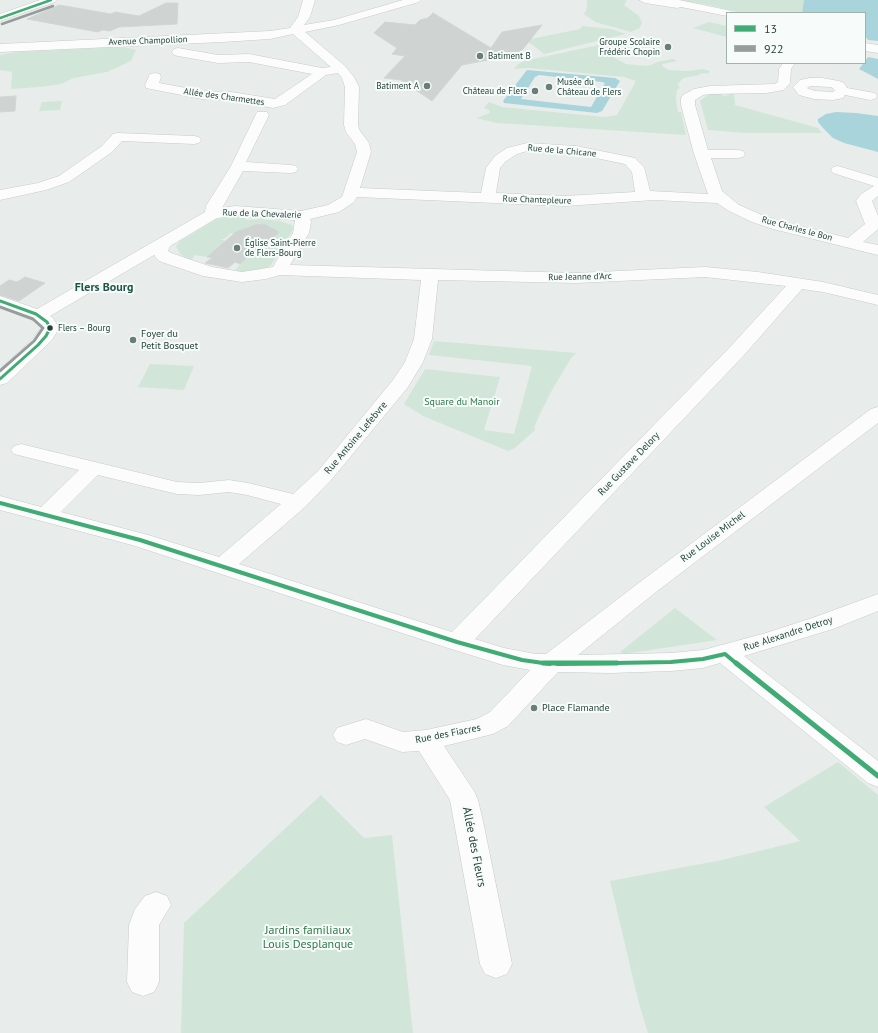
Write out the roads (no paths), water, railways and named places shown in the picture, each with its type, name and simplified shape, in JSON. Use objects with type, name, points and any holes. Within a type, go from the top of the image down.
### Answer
[{"type":"street","points":[[0,18],[51,0]]},
{"type":"street","points":[[300,24],[310,0]]},
{"type":"street","name":"Avenue Champollion","points":[[0,48],[222,38],[365,12],[401,0]]},
{"type":"street","name":"Avenue Champollion","points":[[3,40],[55,42],[226,36],[300,24],[335,23],[415,0]]},
{"type":"street","points":[[645,0],[672,2],[726,13]]},
{"type":"street","name":"Rue de la Chevalerie","points":[[213,214],[235,211],[301,216],[322,212],[340,206],[349,200],[362,162],[364,148],[350,125],[352,87],[348,77],[300,24]]},
{"type":"street","points":[[866,47],[878,49]]},
{"type":"street","name":"Allée des Charmettes","points":[[178,52],[220,59],[249,58],[322,72],[341,69]]},
{"type":"street","name":"Rue Charles le Bon","points":[[870,96],[842,91],[838,95],[833,96],[814,95],[801,90],[802,85],[810,82],[798,78],[787,70],[783,85],[773,88],[710,90],[699,92],[688,98],[688,105],[701,154],[711,184],[715,193],[721,199],[734,208],[758,219],[878,250]]},
{"type":"street","name":"Allée des Charmettes","points":[[155,77],[151,84],[202,95],[231,96],[273,104],[278,103],[322,72]]},
{"type":"street","points":[[44,321],[163,251],[213,214],[214,206],[238,166],[262,115]]},
{"type":"street","points":[[0,195],[48,185],[64,179],[107,149],[118,137],[194,140]]},
{"type":"street","name":"Rue de la Chicane","points":[[488,198],[493,168],[500,159],[512,151],[526,147],[576,150],[630,161],[637,167],[639,172],[643,195]]},
{"type":"street","points":[[701,154],[738,154]]},
{"type":"street","points":[[238,166],[291,169]]},
{"type":"street","points":[[838,170],[878,183]]},
{"type":"street","points":[[851,244],[873,225],[873,215],[864,205],[864,201],[866,197],[878,190]]},
{"type":"street","name":"Rue Chantepleure","points":[[352,192],[572,201],[643,195],[721,199]]},
{"type":"street","points":[[279,270],[301,233],[303,222],[301,216]]},
{"type":"street","name":"Rue Jeanne d'Arc","points":[[163,251],[202,270],[229,276],[254,276],[279,270],[582,278],[690,271],[725,273],[798,283],[842,291],[878,300]]},
{"type":"street","name":"Rue Antoine Lefebvre","points":[[223,566],[297,502],[334,466],[396,391],[411,368],[421,346],[424,333],[430,275]]},
{"type":"street","name":"Rue Gustave Delory","points":[[456,642],[738,350],[798,283]]},
{"type":"street","points":[[0,301],[20,307],[44,321],[48,333],[38,345],[0,379]]},
{"type":"street","name":"Rue Louise Michel","points":[[551,664],[648,587],[878,413]]},
{"type":"street","points":[[21,450],[177,488],[199,489],[229,486],[248,489],[297,502]]},
{"type":"street","points":[[45,516],[93,468]]},
{"type":"street","name":"Rue Alexandre Detroy","points":[[0,503],[45,516],[134,538],[456,642],[503,656],[536,663],[671,662],[703,659],[725,654],[824,623],[878,602]]},
{"type":"street","points":[[725,654],[878,776]]},
{"type":"street","name":"Rue des Fiacres","points":[[346,734],[366,729],[402,742],[426,740],[484,728],[499,719],[551,664]]},
{"type":"street","name":"Allée des Fleurs","points":[[426,740],[464,800],[496,964]]},
{"type":"street","points":[[143,982],[144,925],[146,918],[156,905]]},
{"type":"water","points":[[804,0],[878,0],[878,41],[868,40],[866,37],[866,12],[802,12]]},
{"type":"water","points":[[868,57],[878,59],[878,79],[859,69],[863,64],[866,64]]},
{"type":"water","points":[[527,70],[615,78],[620,81],[602,111],[597,113],[504,103],[503,101]],"holes":[[[539,75],[605,83],[591,107],[521,99],[535,77]]]},
{"type":"water","points":[[836,112],[878,116],[878,152],[844,143],[833,138],[818,122],[818,119],[826,114]]},
{"type":"place","name":"Groupe Scolaire Frédéric Chopin","points":[[668,47]]},
{"type":"place","name":"Batiment B","points":[[480,56]]},
{"type":"place","name":"Batiment A","points":[[427,86]]},
{"type":"place","name":"Musée du Château de Flers","points":[[549,87]]},
{"type":"place","name":"Château de Flers","points":[[535,91]]},
{"type":"place","name":"Église Saint-Pierre de Flers-Bourg","points":[[237,248]]},
{"type":"place","name":"Flers – Bourg","points":[[50,328]]},
{"type":"place","name":"Foyer du Petit Bosquet","points":[[133,340]]},
{"type":"place","name":"Place Flamande","points":[[534,708]]},
{"type":"district","name":"Flers Bourg","points":[[104,288]]},
{"type":"park label","name":"Square du Manoir","points":[[462,402]]},
{"type":"park label","name":"Jardins familiaux Louis Desplanque","points":[[308,938]]}]
